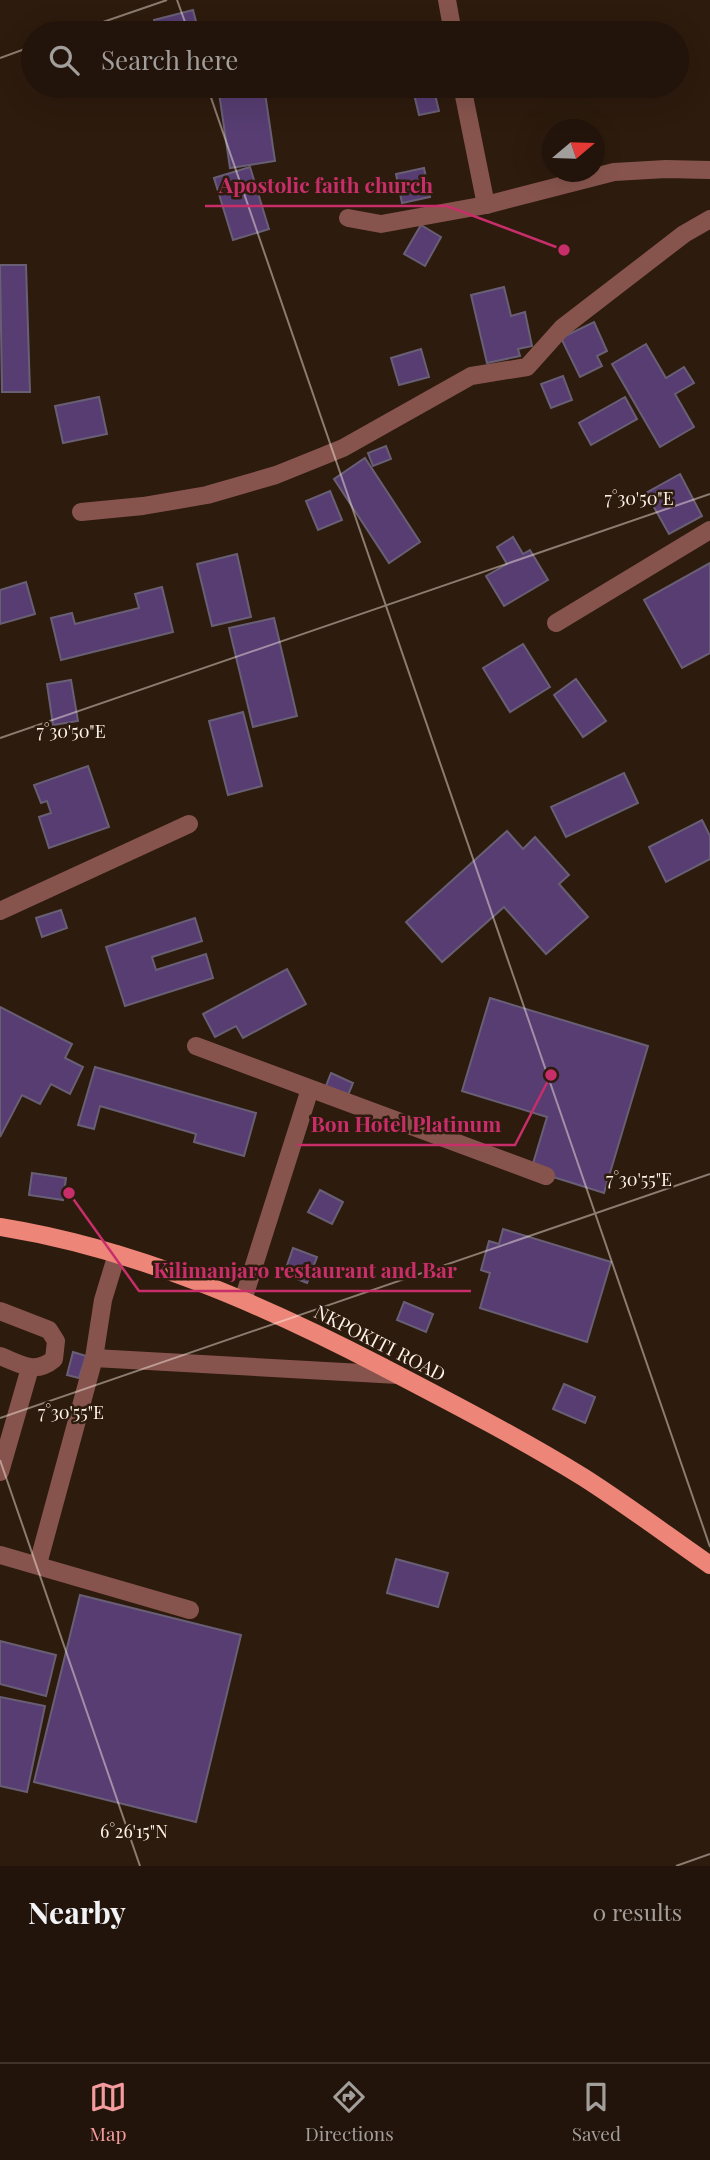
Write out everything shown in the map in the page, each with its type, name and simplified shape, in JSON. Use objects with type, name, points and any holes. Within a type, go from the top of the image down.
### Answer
[{"type":"main road","name":"NKPOKITI ROAD","points":[[0,1227],[66,1239],[192,1279],[329,1339],[485,1420],[584,1478],[708,1560]]},
{"type":"street","points":[[447,0],[451,21]]},
{"type":"street","points":[[464,98],[486,205]]},
{"type":"street","points":[[348,218],[381,224],[486,205],[614,172],[710,170]]},
{"type":"street","points":[[80,512],[143,506],[208,495],[276,475],[343,447],[471,376],[527,367],[562,328],[684,234],[710,219]]},
{"type":"street","points":[[555,623],[710,530]]},
{"type":"street","points":[[0,911],[189,824]]},
{"type":"street","points":[[196,1046],[546,1177]]},
{"type":"street","points":[[243,1300],[310,1089]]},
{"type":"street","points":[[38,1564],[94,1358],[103,1300],[117,1254]]},
{"type":"street","points":[[0,1311],[49,1330],[56,1340],[54,1359],[44,1367],[30,1368],[0,1356]]},
{"type":"street","points":[[94,1358],[398,1375]]},
{"type":"street","points":[[0,1472],[30,1368]]},
{"type":"street","points":[[0,1555],[190,1610]]},
{"type":"building","points":[[193,10],[196,21],[154,21]]},
{"type":"building","points":[[220,98],[266,98],[275,161],[230,168]]},
{"type":"building","points":[[415,98],[436,98],[439,111],[419,115]]},
{"type":"building","points":[[250,167],[269,229],[233,240],[214,178]]},
{"type":"building","points":[[424,168],[430,197],[402,203],[396,174]]},
{"type":"building","points":[[421,225],[441,237],[425,266],[404,254]]},
{"type":"building","points":[[0,265],[26,265],[30,392],[2,392]]},
{"type":"building","points":[[504,287],[511,316],[525,312],[532,346],[518,349],[520,356],[487,363],[471,295]]},
{"type":"building","points":[[594,322],[607,351],[597,356],[602,366],[580,377],[561,338]]},
{"type":"building","points":[[646,344],[666,378],[684,367],[694,383],[675,394],[694,427],[660,447],[612,364]]},
{"type":"building","points":[[421,349],[429,377],[399,385],[391,358]]},
{"type":"building","points":[[563,376],[572,400],[551,408],[541,384]]},
{"type":"building","points":[[99,397],[107,434],[63,443],[55,406]]},
{"type":"building","points":[[625,397],[637,419],[591,445],[579,423]]},
{"type":"building","points":[[386,446],[391,459],[373,466],[368,453]]},
{"type":"building","points":[[365,458],[420,542],[389,563],[334,479]]},
{"type":"building","points":[[680,474],[702,516],[669,534],[646,493]]},
{"type":"building","points":[[330,491],[342,520],[318,530],[306,501]]},
{"type":"building","points":[[513,537],[523,554],[530,550],[548,580],[504,606],[486,576],[507,564],[497,547]]},
{"type":"building","points":[[237,554],[251,617],[212,626],[197,564]]},
{"type":"building","points":[[710,563],[710,653],[682,668],[644,600]]},
{"type":"building","points":[[26,582],[35,614],[0,624],[0,590]]},
{"type":"building","points":[[162,587],[173,632],[61,660],[51,618],[72,613],[75,624],[139,608],[135,594]]},
{"type":"building","points":[[274,618],[297,716],[253,727],[229,628]]},
{"type":"building","points":[[523,644],[550,687],[510,712],[483,668]]},
{"type":"building","points":[[576,679],[606,721],[583,737],[554,695]]},
{"type":"building","points":[[71,680],[78,721],[53,725],[47,684]]},
{"type":"building","points":[[243,712],[262,786],[228,795],[209,721]]},
{"type":"building","points":[[88,766],[109,827],[49,848],[39,817],[51,813],[47,801],[41,803],[34,785]]},
{"type":"building","points":[[624,773],[638,803],[566,837],[551,807]]},
{"type":"building","points":[[702,820],[710,836],[710,859],[666,882],[649,847]]},
{"type":"building","points":[[507,831],[523,849],[535,837],[569,875],[559,884],[588,917],[546,954],[504,907],[442,962],[406,922]]},
{"type":"building","points":[[61,910],[67,928],[42,937],[36,918]]},
{"type":"building","points":[[195,918],[202,941],[152,957],[156,970],[206,954],[213,978],[125,1006],[106,947]]},
{"type":"building","points":[[287,969],[306,1004],[243,1038],[236,1026],[215,1037],[203,1014]]},
{"type":"building","points":[[490,998],[648,1046],[604,1193],[531,1170],[547,1117],[462,1091]]},
{"type":"building","points":[[0,1007],[72,1044],[65,1058],[83,1067],[70,1094],[51,1084],[40,1104],[22,1095],[0,1137]]},
{"type":"building","points":[[95,1067],[256,1113],[244,1156],[194,1142],[196,1134],[100,1106],[94,1129],[78,1125]]},
{"type":"building","points":[[331,1073],[353,1083],[346,1100],[324,1091]]},
{"type":"building","points":[[32,1173],[66,1178],[63,1200],[29,1195]]},
{"type":"building","points":[[320,1190],[343,1202],[332,1224],[308,1212]]},
{"type":"building","points":[[503,1229],[611,1262],[587,1342],[480,1308],[490,1273],[481,1270],[489,1241],[499,1244]]},
{"type":"building","points":[[293,1248],[317,1257],[307,1283],[284,1274]]},
{"type":"building","points":[[404,1302],[433,1314],[426,1332],[397,1320]]},
{"type":"building","points":[[73,1352],[86,1356],[79,1378],[67,1375]]},
{"type":"building","points":[[564,1384],[595,1397],[585,1423],[553,1409]]},
{"type":"building","points":[[396,1559],[448,1573],[438,1607],[387,1593]]},
{"type":"building","points":[[80,1595],[241,1635],[196,1822],[34,1782]]},
{"type":"building","points":[[0,1641],[56,1655],[46,1696],[0,1684]]},
{"type":"building","points":[[0,1697],[45,1706],[27,1792],[0,1786]]},
{"type":"place","name":"Apostolic faith church","points":[[564,250]]},
{"type":"place","name":"Bon Hotel Platinum","points":[[551,1075]]},
{"type":"place","name":"Kilimanjaro restaurant and Bar","points":[[69,1193]]}]
